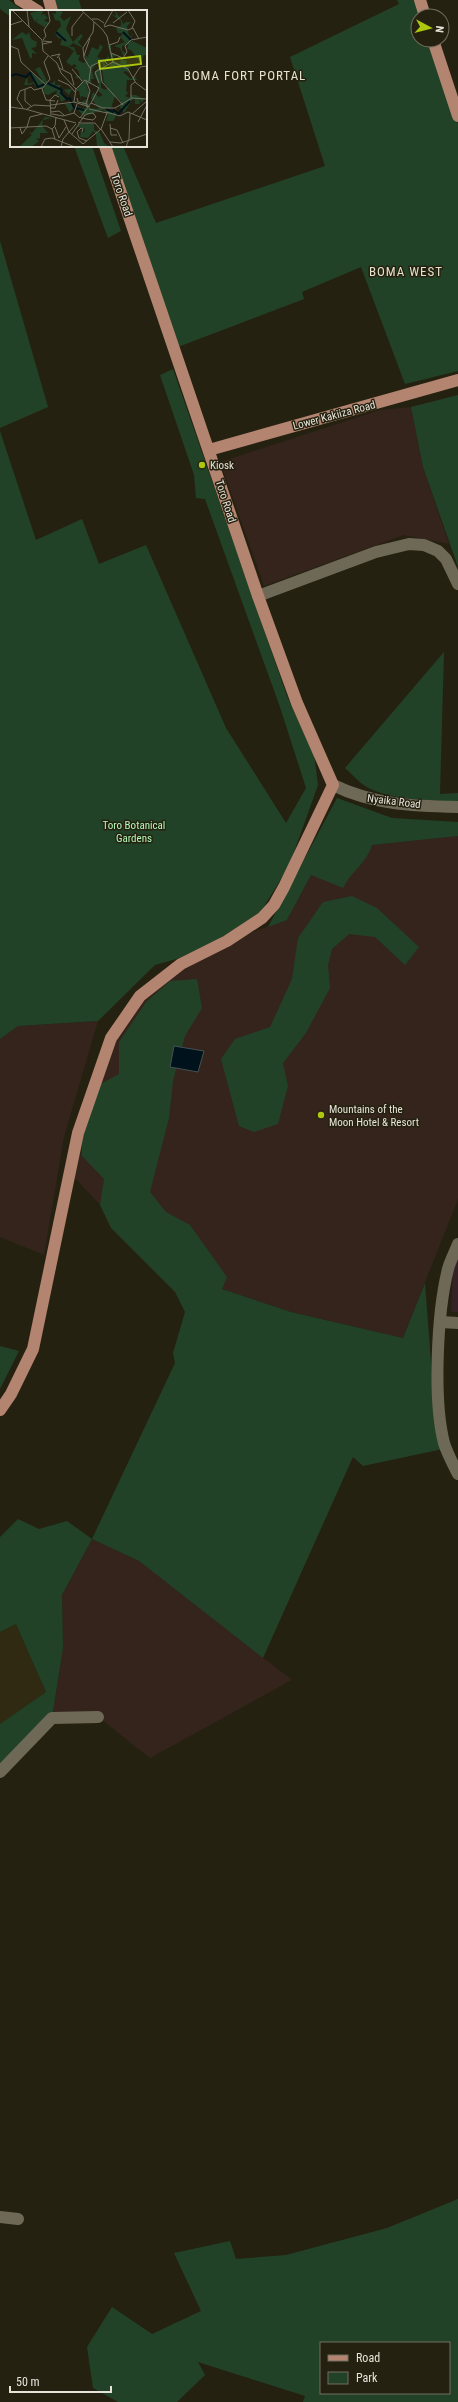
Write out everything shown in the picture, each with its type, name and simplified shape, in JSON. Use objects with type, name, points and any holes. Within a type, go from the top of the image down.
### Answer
[{"type":"main road","points":[[20,0],[36,10]]},
{"type":"main road","points":[[49,0],[52,10]]},
{"type":"main road","points":[[436,48],[458,116]]},
{"type":"main road","name":"Toro Road","points":[[105,147],[258,596],[298,703],[333,785]]},
{"type":"main road","name":"Lower Kakiiza Road","points":[[209,450],[458,380]]},
{"type":"main road","points":[[0,1410],[17,1383],[33,1349],[78,1133],[111,1038],[140,996],[181,964],[227,942],[262,918],[274,905],[333,785]]},
{"type":"street","points":[[258,596],[376,552],[409,544],[424,546],[438,551],[446,559],[458,584]]},
{"type":"street","name":"Nyaika Road","points":[[333,785],[355,796],[376,801],[458,807]]},
{"type":"street","points":[[458,1244],[448,1269],[441,1322],[439,1414],[445,1444],[458,1474]]},
{"type":"street","points":[[441,1322],[458,1323]]},
{"type":"street","points":[[0,1772],[52,1718],[98,1717]]},
{"type":"street","points":[[0,2217],[18,2219]]},
{"type":"shaded area","points":[[411,407],[423,467],[449,544],[404,535],[264,586],[220,462],[380,410]]},
{"type":"shaded area","points":[[458,836],[458,1199],[403,1338],[291,1312],[222,1289],[200,1311],[70,1173],[111,1038],[140,996],[227,941],[287,920],[324,850]]},
{"type":"shaded area","points":[[98,1021],[64,1137],[44,1255],[0,1237],[0,1039],[18,1026]]},
{"type":"shaded area","points":[[458,1257],[458,1312],[451,1312],[453,1270]]},
{"type":"shaded area","points":[[92,1539],[139,1561],[292,1680],[150,1758],[98,1717],[52,1718],[63,1648],[62,1595]]},
{"type":"shaded area","points":[[16,1624],[46,1692],[0,1724],[0,1632]]},
{"type":"green space","points":[[0,0],[9,0],[22,10],[10,10],[10,16],[0,9]]},
{"type":"green space","points":[[45,0],[79,0],[82,10],[49,10]]},
{"type":"green space","points":[[397,0],[416,0],[419,8],[410,8],[410,48],[433,48],[458,124],[458,371],[405,384],[361,267],[302,292],[304,299],[178,347],[106,147],[123,147],[156,223],[325,166],[290,57],[399,4]]},
{"type":"green space","points":[[74,147],[92,147],[121,231],[108,238]]},
{"type":"green space","points":[[0,241],[48,407],[0,428]]},
{"type":"green space","name":"Toro Botanical Gardens","points":[[173,369],[287,696],[314,754],[318,785],[289,866],[260,913],[219,939],[180,958],[155,965],[98,1021],[18,1026],[0,1039],[0,431],[36,540],[82,519],[99,564],[146,545],[226,728],[286,823],[306,788],[280,707],[205,499],[196,498],[194,475],[160,375]]},
{"type":"green space","points":[[458,395],[458,567],[423,467],[411,407]]},
{"type":"green space","points":[[444,652],[440,794],[458,793],[458,802],[421,800],[394,796],[371,789],[361,783],[345,768]]},
{"type":"green space","points":[[337,798],[392,818],[458,822],[458,836],[372,845],[363,862],[350,876],[343,888],[311,875],[287,920],[268,927]]},
{"type":"green space","points":[[352,896],[377,908],[419,947],[405,965],[375,937],[349,934],[332,949],[328,965],[330,988],[306,1033],[283,1063],[288,1086],[278,1124],[254,1132],[239,1126],[221,1059],[235,1039],[270,1027],[292,979],[298,938],[323,902]]},
{"type":"green space","points":[[197,979],[202,1008],[185,1036],[173,1081],[169,1118],[150,1192],[166,1212],[190,1225],[227,1277],[222,1289],[291,1312],[403,1338],[425,1283],[436,1429],[443,1449],[363,1466],[353,1457],[263,1658],[139,1561],[92,1539],[175,1363],[173,1353],[185,1312],[175,1292],[111,1228],[100,1205],[104,1179],[82,1156],[82,1121],[95,1087],[119,1074],[119,1042],[146,1002],[170,981]]},
{"type":"green space","points":[[0,1346],[19,1351],[0,1389]]},
{"type":"green space","points":[[18,1519],[39,1529],[67,1521],[92,1539],[62,1595],[63,1648],[52,1718],[0,1772],[0,1724],[46,1692],[16,1624],[0,1632],[0,1537]]},
{"type":"green space","points":[[458,2199],[458,2402],[303,2402],[305,2396],[198,2362],[205,2375],[177,2402],[118,2402],[93,2388],[87,2347],[112,2307],[152,2334],[201,2311],[174,2253],[230,2241],[236,2259],[286,2255],[387,2228]]},
{"type":"water","points":[[174,1046],[204,1051],[198,1072],[170,1067]]},
{"type":"place","name":"Kiosk","points":[[202,465]]},
{"type":"place","name":"Mountains of the Moon Hotel & Resort","points":[[321,1115]]},
{"type":"district","name":"BOMA FORT PORTAL","points":[[245,75]]},
{"type":"district","name":"BOMA WEST","points":[[406,271]]}]
